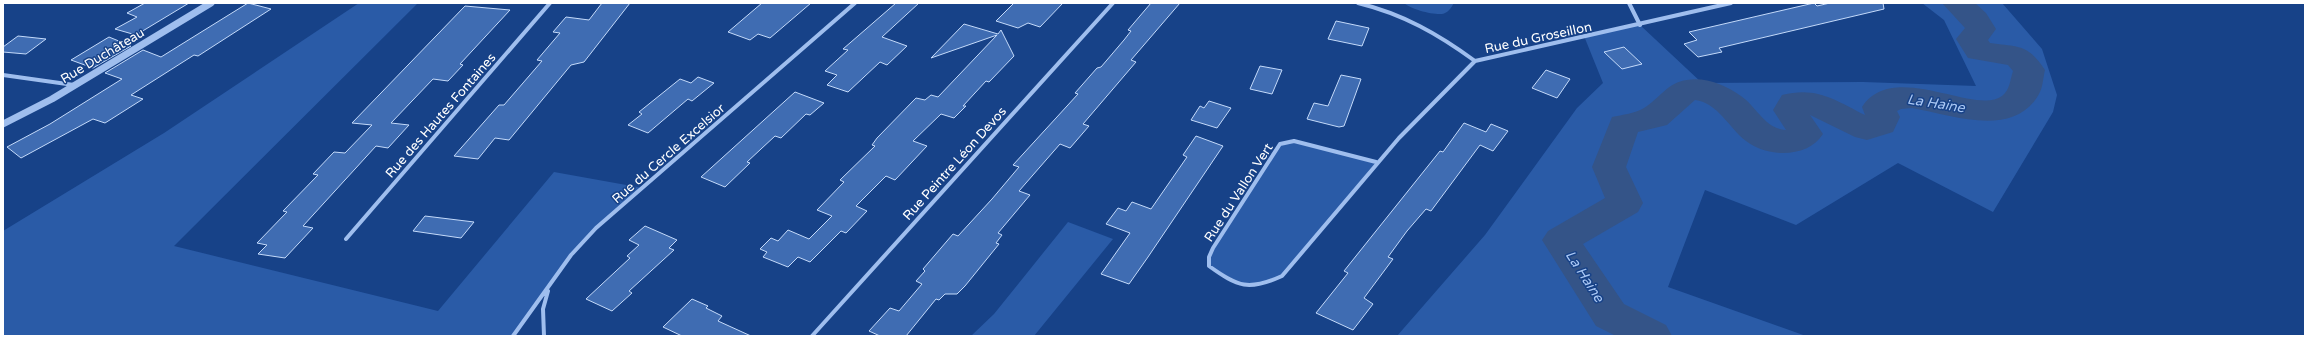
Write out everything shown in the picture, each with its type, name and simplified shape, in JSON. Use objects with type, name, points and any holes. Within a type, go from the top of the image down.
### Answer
[{"type":"street","name":"Rue Duchâteau","points":[[3,124],[74,86],[211,3]]},
{"type":"street","name":"Rue des Hautes Fontaines","points":[[346,239],[550,3]]},
{"type":"street","name":"Rue du Cercle Excelsior","points":[[513,336],[550,287],[571,255],[596,228],[856,3]]},
{"type":"street","name":"Rue Peintre Léon Devos","points":[[812,336],[1112,3]]},
{"type":"street","name":"Rue du Groseillon","points":[[1358,3],[1407,17],[1439,34],[1475,61],[1640,25],[1731,3]]},
{"type":"street","points":[[1629,3],[1640,25]]},
{"type":"street","name":"Rue du Vallon Vert","points":[[1376,162],[1294,141],[1280,144],[1213,248],[1209,257],[1209,266],[1219,274],[1240,283],[1260,285],[1282,276],[1376,162],[1439,94],[1475,61]]},
{"type":"street","points":[[3,75],[74,86]]},
{"type":"street","points":[[544,336],[543,309],[550,287]]},
{"type":"shaded area","points":[[359,3],[418,3],[174,246],[438,311],[554,172],[643,188],[596,228],[571,255],[513,336],[3,336],[3,231],[164,133]]},
{"type":"shaded area","points":[[1404,3],[1454,3],[1446,13],[1438,14],[1428,13]]},
{"type":"shaded area","points":[[1922,3],[2002,3],[2042,49],[2057,95],[2053,112],[1993,212],[1898,163],[1796,225],[1705,190],[1668,287],[1806,336],[1397,336],[1485,235],[1577,108],[1603,83],[1584,36],[1640,25],[1702,83],[1863,82],[1976,86],[1944,20]]},
{"type":"shaded area","points":[[1294,141],[1376,162],[1282,276],[1260,285],[1240,283],[1209,266],[1209,257],[1280,144]]},
{"type":"shaded area","points":[[1068,222],[1113,239],[1034,336],[971,336],[994,314]]},
{"type":"building","points":[[145,3],[189,3],[136,35],[115,29],[137,17],[127,13]]},
{"type":"building","points":[[248,3],[271,9],[198,56],[194,55],[131,95],[143,99],[105,123],[93,119],[21,158],[7,147],[50,124],[122,79],[105,73],[143,50],[161,57]]},
{"type":"building","points":[[602,3],[630,3],[584,62],[571,65],[509,140],[495,138],[478,159],[454,156],[499,105],[504,105],[542,61],[537,60],[560,33],[553,32],[566,17],[589,20]]},
{"type":"building","points":[[762,3],[811,3],[770,38],[758,34],[750,40],[728,32]]},
{"type":"building","points":[[896,3],[919,3],[882,37],[907,46],[887,65],[880,62],[848,92],[827,85],[837,75],[825,71],[848,50],[843,49]]},
{"type":"building","points":[[1014,3],[1063,3],[1040,27],[1028,23],[1018,28],[996,21]]},
{"type":"building","points":[[1151,3],[1180,3],[1131,60],[1136,62],[1083,124],[1089,126],[1070,148],[1060,144],[1019,191],[1030,195],[998,233],[1002,235],[996,243],[999,244],[965,286],[957,294],[945,294],[939,300],[936,299],[906,336],[880,336],[869,331],[890,308],[899,311],[922,284],[916,281],[925,271],[923,269],[953,234],[958,236],[992,199],[1019,167],[1013,165],[1078,94],[1075,93],[1097,68],[1101,67],[1124,40],[1131,31],[1128,30]]},
{"type":"building","points":[[1814,3],[1817,6],[1830,3],[1883,3],[1884,9],[1719,48],[1722,52],[1698,57],[1684,44],[1697,40],[1689,32]]},
{"type":"building","points":[[465,6],[510,10],[460,64],[463,65],[448,81],[433,79],[391,123],[409,125],[388,148],[376,146],[303,226],[313,228],[285,258],[258,254],[267,245],[257,243],[287,212],[283,211],[318,175],[313,174],[334,152],[345,153],[372,125],[352,123]]},
{"type":"building","points":[[1336,21],[1369,28],[1362,46],[1328,39]]},
{"type":"building","points":[[964,24],[998,34],[1001,30],[1014,56],[989,82],[986,81],[963,106],[966,106],[954,118],[941,114],[913,141],[927,146],[895,180],[886,176],[856,206],[867,211],[846,233],[841,231],[810,262],[798,257],[788,267],[763,257],[767,252],[760,249],[771,238],[778,241],[788,230],[809,239],[832,216],[817,210],[844,182],[840,180],[875,146],[872,145],[877,138],[916,98],[925,100],[931,95],[938,97],[997,35],[931,58]]},
{"type":"building","points":[[18,36],[46,39],[26,54],[3,52],[3,47]]},
{"type":"building","points":[[109,37],[131,46],[93,68],[71,60]]},
{"type":"building","points":[[1624,47],[1642,64],[1622,69],[1604,52]]},
{"type":"building","points":[[1260,66],[1282,70],[1272,94],[1250,89]]},
{"type":"building","points":[[1546,70],[1570,79],[1557,98],[1532,88]]},
{"type":"building","points":[[1341,75],[1361,79],[1344,126],[1339,127],[1307,119],[1314,103],[1328,106]]},
{"type":"building","points":[[698,77],[714,83],[692,101],[688,99],[648,133],[628,125],[642,114],[639,112],[680,79],[691,83]]},
{"type":"building","points":[[795,92],[824,103],[810,115],[806,114],[781,138],[775,136],[747,162],[750,163],[725,187],[701,177]]},
{"type":"building","points":[[1209,101],[1231,108],[1217,128],[1191,120],[1200,106],[1204,108]]},
{"type":"building","points":[[1464,123],[1486,132],[1491,124],[1508,131],[1493,151],[1480,145],[1431,211],[1426,209],[1407,231],[1388,257],[1393,259],[1364,298],[1373,304],[1353,330],[1316,313],[1348,273],[1344,271],[1440,151],[1443,152]]},
{"type":"building","points":[[1196,136],[1223,146],[1148,257],[1129,284],[1101,274],[1130,233],[1106,224],[1118,208],[1126,211],[1132,202],[1151,209],[1187,157],[1183,155]]},
{"type":"building","points":[[425,216],[474,222],[461,238],[413,231]]},
{"type":"building","points":[[645,226],[677,240],[669,248],[674,250],[629,291],[632,293],[612,311],[586,299],[630,258],[627,256],[639,245],[629,240]]},
{"type":"building","points":[[692,299],[708,306],[706,308],[722,316],[718,321],[751,336],[682,336],[663,327]]},
{"type":"waterway","name":"La Haine","points":[[1652,336],[1610,315],[1561,240],[1625,203],[1609,167],[1624,125],[1655,117],[1686,90],[1702,89],[1730,104],[1759,134],[1776,141],[1793,142],[1806,134],[1790,110],[1794,103],[1811,102],[1867,129],[1881,124],[1883,117],[1879,107],[1896,98],[1929,100],[1965,108],[1983,110],[2000,109],[2013,104],[2023,93],[2029,70],[2018,57],[1979,51],[1972,39],[1981,29],[1975,19],[1957,3]]}]
